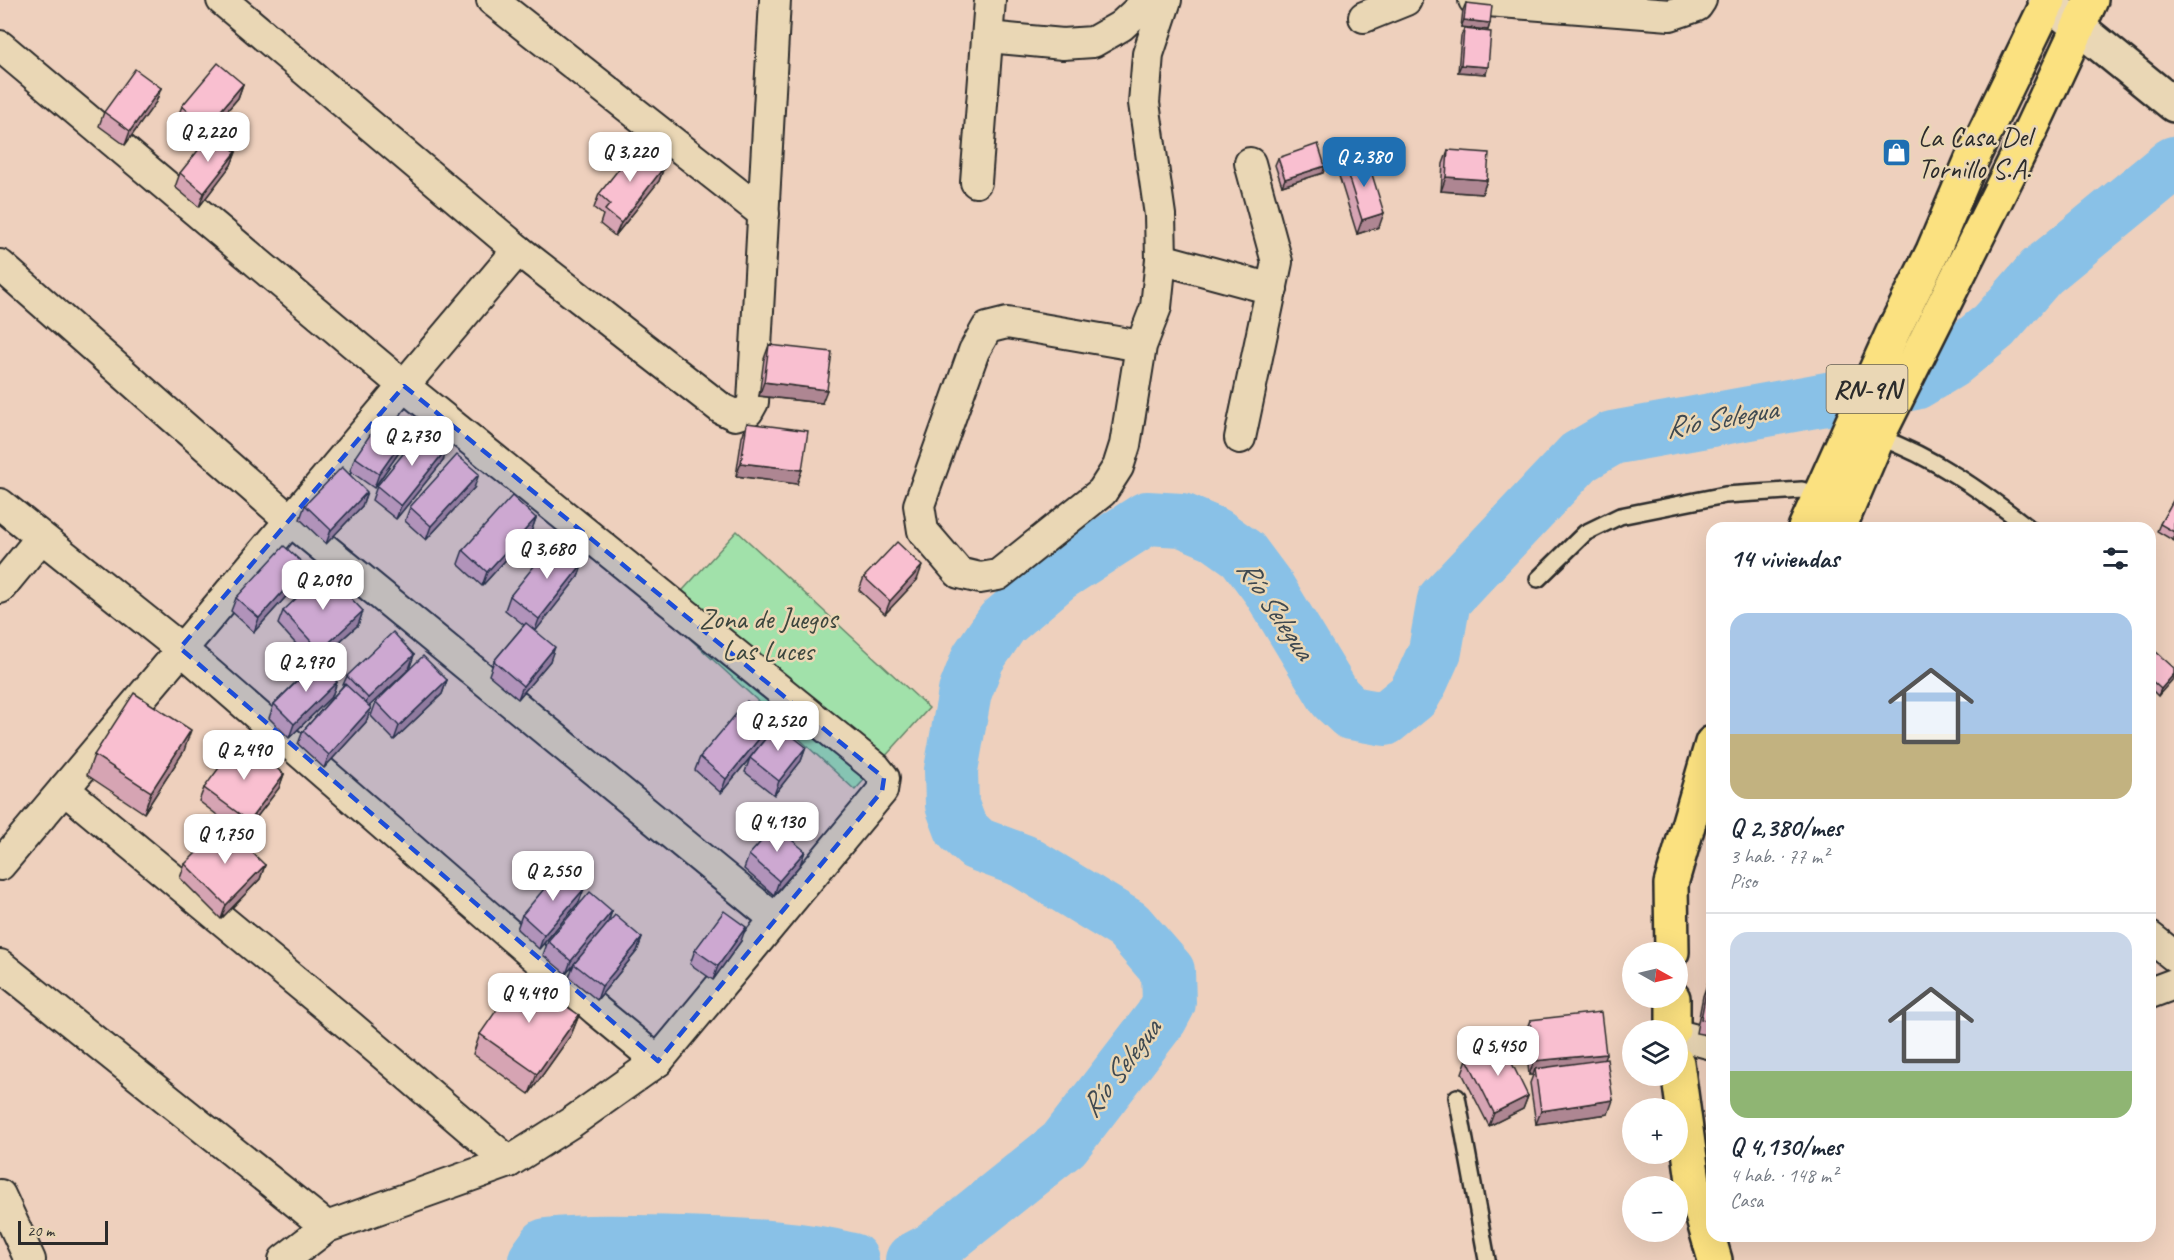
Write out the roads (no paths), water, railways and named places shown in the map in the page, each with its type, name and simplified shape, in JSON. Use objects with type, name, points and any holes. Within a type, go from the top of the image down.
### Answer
[{"type":"main road","name":"RN-9N","points":[[1808,522],[1893,332],[1933,251],[1972,159],[2047,1]]},
{"type":"main road","name":"RN-9N","points":[[1842,522],[1879,433],[1928,338],[2086,13]]},
{"type":"main road","points":[[1672,942],[1671,884],[1706,764]]},
{"type":"main road","points":[[1671,884],[1706,821]]},
{"type":"main road","points":[[1680,1086],[1694,1188],[1706,1229]]},
{"type":"main road","points":[[1710,1242],[1715,1260]]},
{"type":"street","points":[[222,0],[518,250],[722,409],[735,415],[748,411],[753,402],[775,0]]},
{"type":"street","points":[[492,0],[764,214]]},
{"type":"street","points":[[976,182],[990,0]]},
{"type":"street","points":[[987,37],[1063,44],[1093,42],[1121,26],[1149,0]]},
{"type":"street","points":[[1141,346],[1007,323],[987,328],[974,351],[919,506],[923,531],[959,573],[980,578],[998,575],[1102,492],[1118,467],[1135,398],[1141,346],[1156,306],[1161,259],[1160,215],[1144,103],[1148,54],[1166,0]]},
{"type":"street","points":[[1364,17],[1406,0]]},
{"type":"street","points":[[1474,0],[1549,2],[1670,15],[1697,6],[1701,0]]},
{"type":"street","points":[[2047,1],[2086,13],[2174,105]]},
{"type":"street","points":[[0,46],[404,386],[884,778],[882,791],[774,918],[658,1061],[572,1122],[509,1162],[327,1227],[284,1260]]},
{"type":"street","points":[[1240,438],[1277,262],[1250,163]]},
{"type":"street","points":[[0,865],[180,648],[291,521],[518,250]]},
{"type":"street","points":[[1161,259],[1272,289]]},
{"type":"street","points":[[0,265],[291,521],[774,918]]},
{"type":"street","points":[[0,504],[180,648],[658,1061]]},
{"type":"street","points":[[0,588],[41,538]]},
{"type":"street","points":[[64,789],[348,1024],[509,1162]]},
{"type":"street","points":[[2156,942],[2174,956]]},
{"type":"street","points":[[0,965],[327,1227]]},
{"type":"street","points":[[2156,991],[2174,984]]},
{"type":"street","points":[[1688,1038],[1706,1042]]},
{"type":"street","points":[[0,1196],[30,1260]]},
{"type":"lane","points":[[1879,433],[1933,461],[1991,498],[2021,522]]},
{"type":"lane","points":[[1538,579],[1585,532],[1620,516],[1725,495],[1802,490],[1819,496]]},
{"type":"lane","points":[[1457,1097],[1487,1260]]},
{"type":"waterway","name":"Río Selegua","points":[[912,1260],[933,1249],[1064,1144],[1161,1018],[1169,1003],[1168,971],[1128,925],[1023,861],[977,844],[961,829],[952,805],[951,770],[965,692],[978,658],[1002,623],[1058,575],[1147,518],[1182,520],[1215,534],[1243,554],[1269,589],[1335,698],[1351,713],[1385,719],[1413,696],[1422,680],[1435,651],[1444,600],[1579,457],[1612,438],[1915,383],[1950,362],[1994,326],[2041,272],[2174,163]]},
{"type":"waterway","name":"Río Selegua","points":[[535,1260],[546,1245],[580,1242],[768,1247],[852,1260]]},
{"type":"place","name":"La Casa Del Tornillo S.A.","points":[[1897,152]]},
{"type":"park label","name":"Zona de Juegos Las Luces","points":[[768,634]]}]
